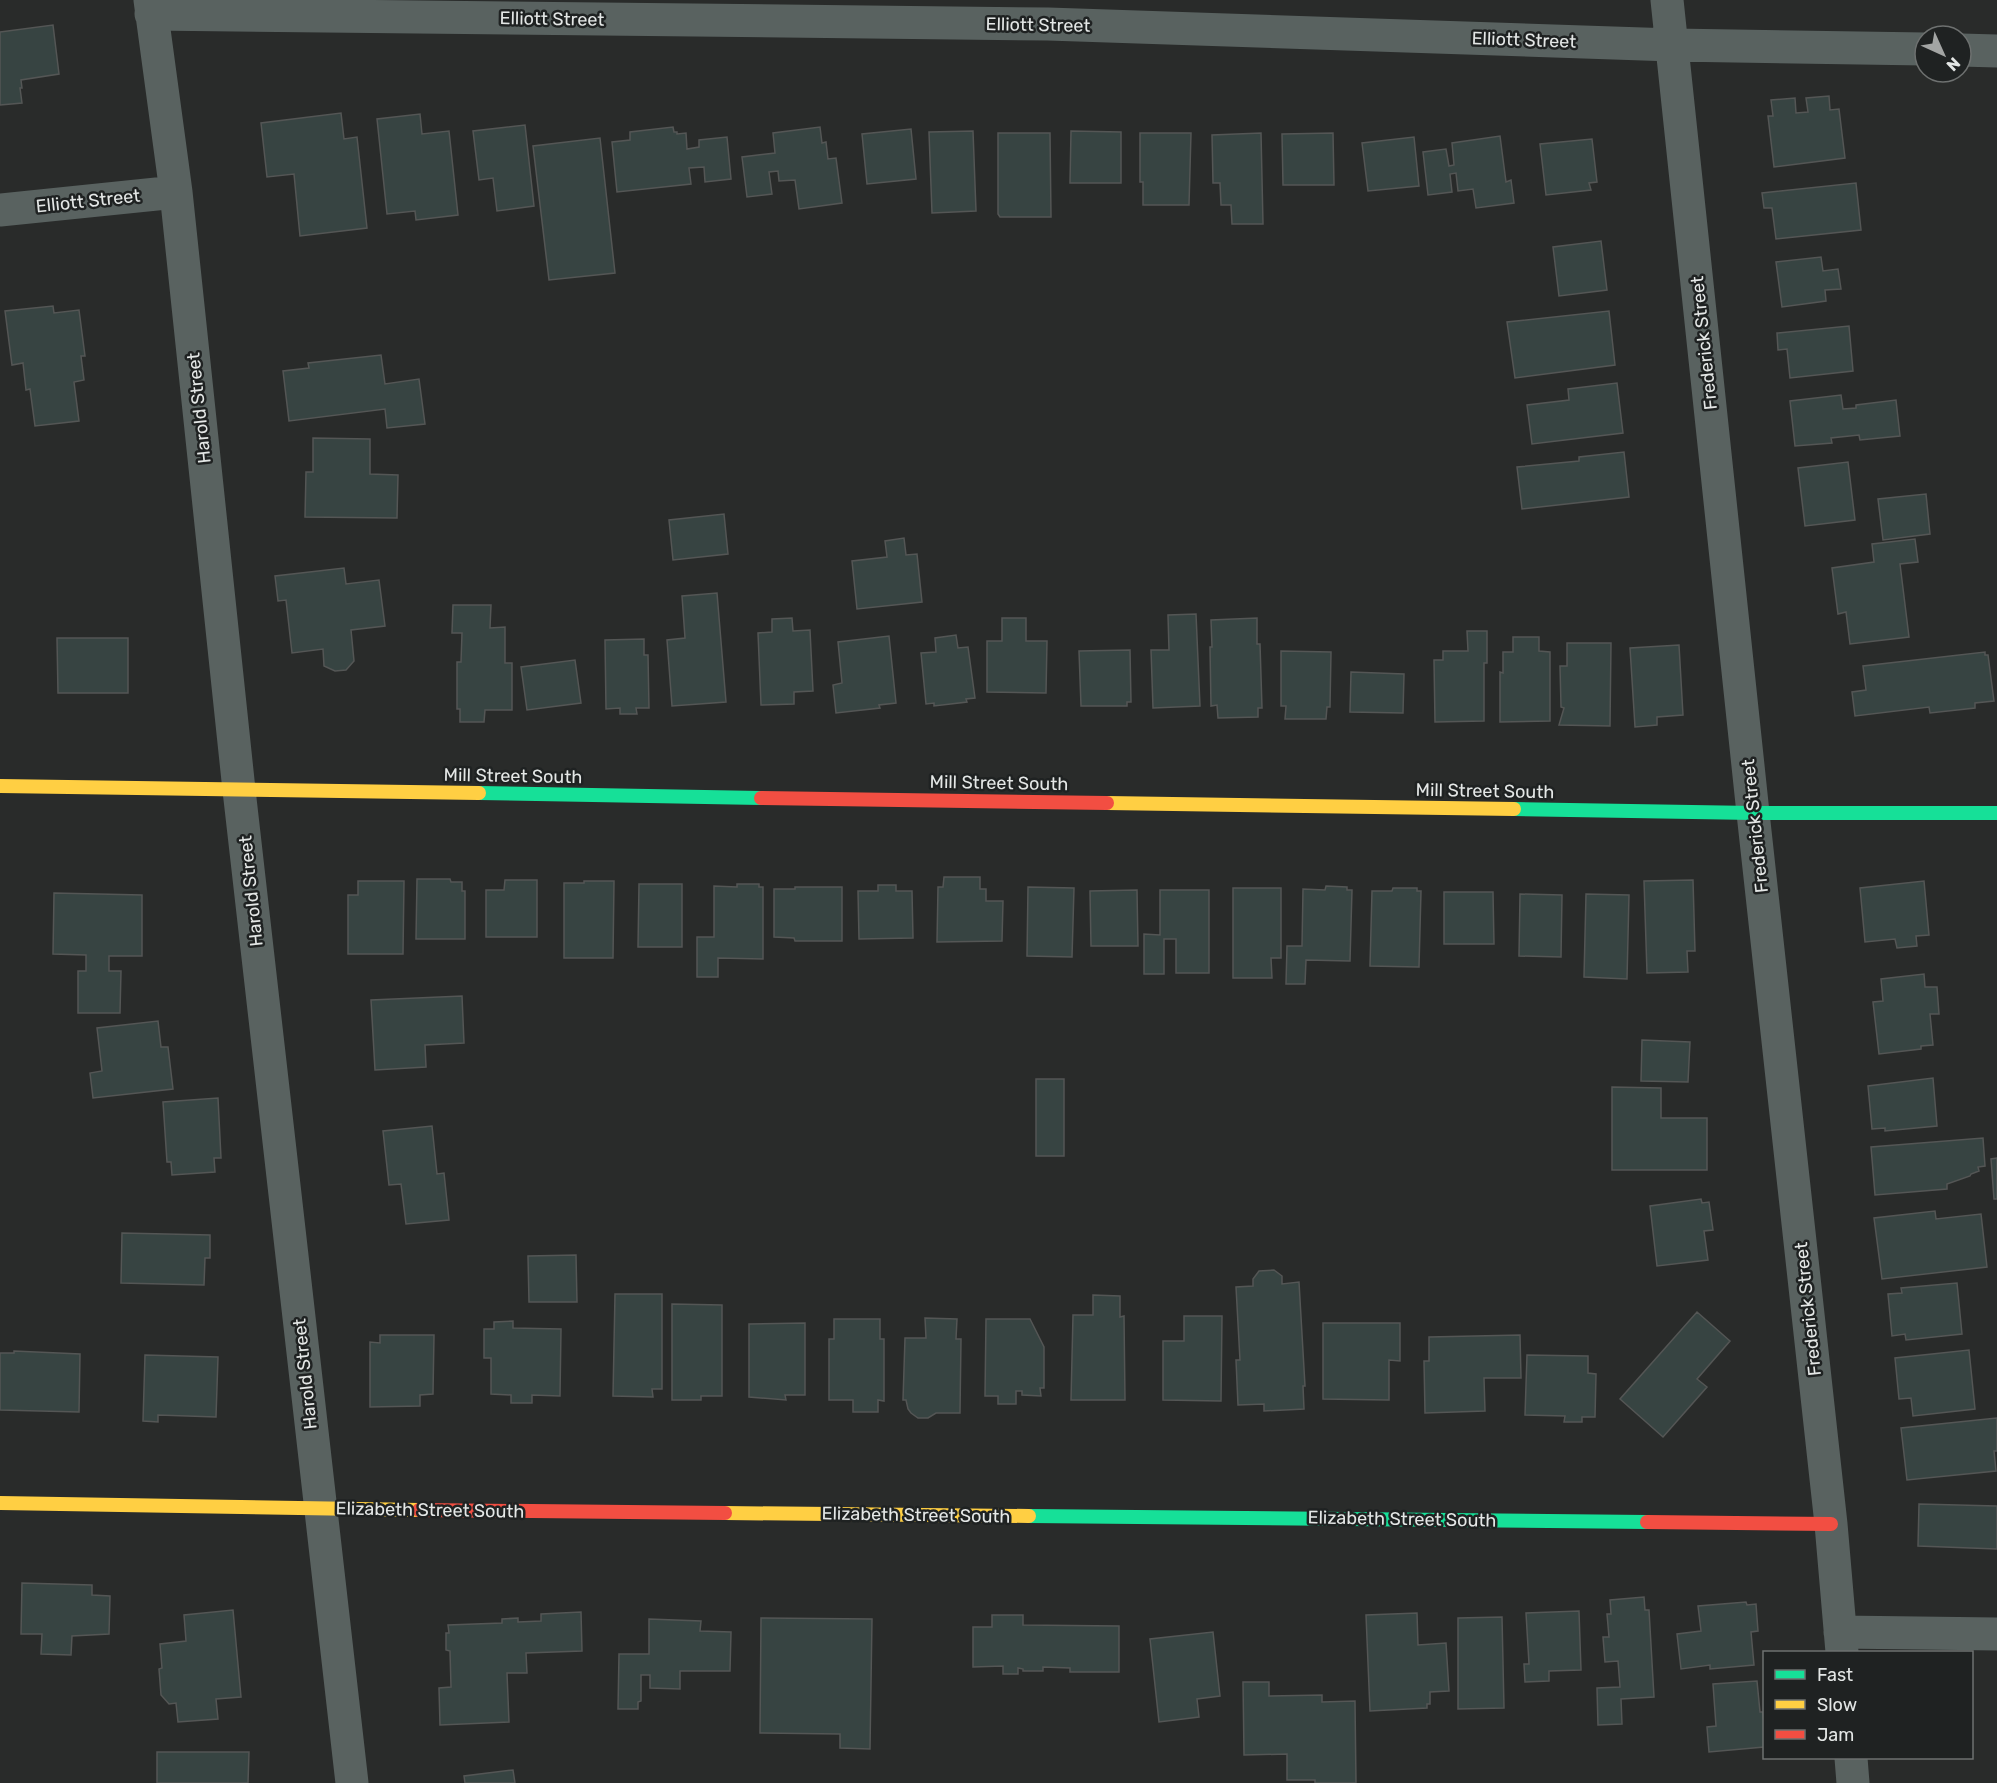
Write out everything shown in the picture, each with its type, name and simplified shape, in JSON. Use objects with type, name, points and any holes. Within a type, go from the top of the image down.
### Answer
[{"type":"street","name":"Frederick Street","points":[[1667,0],[1831,1524],[1841,1642]]},
{"type":"street","name":"Elliott Street","points":[[151,7],[1046,12],[1673,45],[1913,49]]},
{"type":"street","name":"Harold Street","points":[[151,7],[176,192],[240,790],[352,1783]]},
{"type":"street","points":[[1973,50],[1997,51]]},
{"type":"street","name":"Elliott Street","points":[[0,210],[176,192]]},
{"type":"street","name":"Mill Street South","points":[[0,786],[1753,813],[1997,813]]},
{"type":"street","name":"Elizabeth Street South","points":[[0,1503],[320,1509],[1831,1524]]},
{"type":"street","points":[[1841,1642],[1997,1634]]},
{"type":"street","points":[[1851,1759],[1853,1783]]},
{"type":"building","points":[[53,25],[59,74],[21,80],[22,103],[0,105],[0,32]]},
{"type":"building","points":[[1829,96],[1830,110],[1839,109],[1845,158],[1774,167],[1768,116],[1773,116],[1771,100],[1795,98],[1796,113],[1808,112],[1806,98]]},
{"type":"building","points":[[341,113],[344,139],[357,137],[367,228],[300,236],[294,174],[267,177],[261,123]]},
{"type":"building","points":[[420,114],[422,134],[449,131],[458,215],[416,220],[415,211],[387,214],[377,119]]},
{"type":"building","points":[[525,125],[534,206],[497,211],[493,178],[479,180],[473,131]]},
{"type":"building","points":[[673,127],[677,134],[686,133],[687,149],[699,147],[699,140],[727,137],[731,179],[705,182],[704,167],[689,168],[691,184],[617,192],[612,142],[630,140],[630,132]]},
{"type":"building","points":[[820,127],[822,143],[826,142],[828,159],[836,158],[842,203],[799,209],[795,180],[779,181],[778,171],[769,172],[772,194],[747,197],[742,157],[775,153],[773,133]]},
{"type":"building","points":[[911,129],[916,179],[867,184],[862,134]]},
{"type":"building","points":[[973,131],[976,211],[932,213],[929,132]]},
{"type":"building","points":[[1071,131],[1121,132],[1121,183],[1070,183]]},
{"type":"building","points":[[998,133],[1050,133],[1051,217],[1000,217],[998,214]]},
{"type":"building","points":[[1140,133],[1191,133],[1189,205],[1143,205],[1143,182],[1140,182]]},
{"type":"building","points":[[1261,133],[1263,224],[1232,224],[1231,205],[1221,205],[1220,183],[1213,183],[1212,135]]},
{"type":"building","points":[[1333,133],[1334,185],[1283,185],[1282,134]]},
{"type":"building","points":[[1500,136],[1506,182],[1511,180],[1514,203],[1476,208],[1473,189],[1458,191],[1456,173],[1450,174],[1452,192],[1428,195],[1423,152],[1446,149],[1449,166],[1454,165],[1452,143]]},
{"type":"building","points":[[1414,137],[1419,186],[1368,191],[1362,143]]},
{"type":"building","points":[[600,138],[615,273],[549,280],[533,146]]},
{"type":"building","points":[[1592,139],[1597,182],[1589,183],[1591,190],[1546,195],[1540,144]]},
{"type":"building","points":[[1856,183],[1861,230],[1776,239],[1772,208],[1764,208],[1762,193]]},
{"type":"building","points":[[1601,241],[1607,290],[1559,296],[1553,247]]},
{"type":"building","points":[[1821,257],[1823,271],[1838,269],[1841,289],[1825,290],[1826,301],[1782,307],[1776,262]]},
{"type":"building","points":[[53,306],[54,313],[79,310],[85,356],[81,356],[84,380],[74,382],[79,421],[35,426],[30,389],[26,390],[23,363],[12,365],[5,311]]},
{"type":"building","points":[[1609,311],[1615,365],[1515,378],[1507,322]]},
{"type":"building","points":[[1849,326],[1853,371],[1790,378],[1787,349],[1778,350],[1777,333]]},
{"type":"building","points":[[381,355],[385,384],[419,379],[425,424],[387,428],[385,409],[289,421],[283,371],[309,368],[308,363]]},
{"type":"building","points":[[1617,383],[1623,433],[1532,444],[1527,405],[1569,400],[1568,389]]},
{"type":"building","points":[[1841,395],[1843,409],[1896,400],[1900,436],[1860,440],[1859,435],[1831,438],[1832,443],[1795,446],[1790,401]]},
{"type":"building","points":[[313,438],[370,439],[370,474],[398,475],[397,518],[305,517],[306,472],[313,472]]},
{"type":"building","points":[[1624,452],[1629,497],[1522,509],[1517,467],[1579,461],[1579,457]]},
{"type":"building","points":[[1848,462],[1855,520],[1805,526],[1798,468]]},
{"type":"building","points":[[1926,494],[1930,534],[1883,540],[1878,499]]},
{"type":"building","points":[[724,514],[728,554],[673,560],[669,520]]},
{"type":"building","points":[[904,538],[906,555],[917,554],[922,602],[857,609],[852,561],[887,557],[885,541]]},
{"type":"building","points":[[1915,539],[1918,562],[1900,564],[1909,637],[1850,644],[1846,612],[1838,614],[1832,568],[1874,562],[1872,544]]},
{"type":"building","points":[[344,568],[346,584],[379,580],[385,626],[351,630],[354,661],[346,670],[335,671],[324,666],[323,649],[292,653],[286,600],[278,601],[275,576]]},
{"type":"building","points":[[717,593],[726,702],[672,706],[667,640],[685,638],[682,596]]},
{"type":"building","points":[[453,605],[491,605],[490,628],[505,627],[505,663],[512,663],[512,710],[485,710],[484,722],[460,722],[460,709],[457,709],[457,662],[461,662],[462,633],[452,633]]},
{"type":"building","points":[[1196,614],[1200,706],[1153,708],[1151,650],[1169,650],[1168,615]]},
{"type":"building","points":[[792,618],[793,631],[810,630],[813,691],[794,692],[794,704],[761,705],[758,633],[772,632],[772,619]]},
{"type":"building","points":[[1002,618],[1026,618],[1026,641],[1047,641],[1046,693],[987,692],[987,641],[1002,641]]},
{"type":"building","points":[[1257,618],[1262,708],[1258,708],[1258,717],[1218,718],[1217,705],[1211,706],[1211,620]]},
{"type":"building","points":[[1467,631],[1487,631],[1487,663],[1484,663],[1484,721],[1435,722],[1434,660],[1443,660],[1443,651],[1468,651]]},
{"type":"building","points":[[956,635],[958,648],[968,647],[975,698],[966,699],[967,702],[934,706],[934,703],[926,704],[921,653],[936,652],[935,638]]},
{"type":"building","points":[[889,636],[896,703],[879,705],[880,708],[836,713],[833,685],[842,683],[838,642]]},
{"type":"building","points":[[1513,637],[1539,637],[1539,651],[1550,652],[1550,721],[1500,722],[1500,672],[1503,673],[1503,652],[1513,652]]},
{"type":"building","points":[[57,638],[128,638],[128,693],[58,693]]},
{"type":"building","points":[[644,639],[644,655],[648,655],[649,708],[636,708],[637,714],[620,714],[620,708],[606,709],[605,640]]},
{"type":"building","points":[[1567,643],[1611,643],[1610,726],[1559,725],[1564,708],[1561,707],[1560,666],[1567,666]]},
{"type":"building","points":[[1679,645],[1683,715],[1657,717],[1657,725],[1635,727],[1630,648]]},
{"type":"building","points":[[1130,650],[1131,702],[1127,702],[1127,706],[1081,706],[1079,651]]},
{"type":"building","points":[[1281,651],[1331,652],[1330,707],[1327,707],[1326,719],[1285,719],[1286,706],[1281,706]]},
{"type":"building","points":[[1985,652],[1985,655],[1988,655],[1994,701],[1975,703],[1975,708],[1930,713],[1929,707],[1855,716],[1852,692],[1866,690],[1863,666]]},
{"type":"building","points":[[575,660],[581,703],[527,710],[521,667]]},
{"type":"building","points":[[1351,672],[1404,674],[1403,713],[1350,712]]},
{"type":"building","points":[[944,877],[980,877],[980,889],[986,889],[986,901],[1003,901],[1002,941],[937,942],[938,887],[943,887]]},
{"type":"building","points":[[417,879],[450,879],[451,882],[462,882],[462,891],[465,891],[465,939],[416,939]]},
{"type":"building","points":[[505,880],[537,880],[537,937],[486,937],[486,890],[504,890]]},
{"type":"building","points":[[1693,880],[1695,951],[1687,951],[1688,972],[1647,973],[1644,881]]},
{"type":"building","points":[[358,881],[404,881],[403,954],[348,954],[348,895],[358,895]]},
{"type":"building","points":[[584,881],[614,881],[613,958],[564,958],[564,883],[584,883]]},
{"type":"building","points":[[1924,881],[1929,935],[1916,936],[1917,946],[1897,948],[1895,939],[1865,942],[1860,888]]},
{"type":"building","points":[[639,884],[682,884],[682,947],[638,947]]},
{"type":"building","points":[[737,884],[759,884],[759,887],[763,887],[763,959],[718,958],[718,977],[697,977],[697,937],[714,937],[714,886],[737,887]]},
{"type":"building","points":[[878,885],[896,885],[896,891],[912,891],[913,938],[859,939],[858,891],[878,891]]},
{"type":"building","points":[[1326,886],[1347,887],[1347,890],[1352,890],[1350,961],[1306,960],[1305,984],[1286,984],[1287,946],[1302,946],[1303,889],[1325,890]]},
{"type":"building","points":[[795,887],[842,887],[842,941],[795,941],[794,938],[774,937],[774,889],[795,889]]},
{"type":"building","points":[[1028,887],[1074,888],[1072,957],[1027,956]]},
{"type":"building","points":[[1233,888],[1281,888],[1281,958],[1271,958],[1272,978],[1233,978]]},
{"type":"building","points":[[1393,888],[1417,888],[1417,891],[1421,891],[1419,967],[1370,966],[1372,891],[1392,891]]},
{"type":"building","points":[[1137,890],[1138,946],[1091,946],[1090,891]]},
{"type":"building","points":[[1160,890],[1209,890],[1209,973],[1176,973],[1176,939],[1164,939],[1164,974],[1144,974],[1144,934],[1160,935]]},
{"type":"building","points":[[1444,892],[1493,892],[1494,944],[1444,944]]},
{"type":"building","points":[[54,893],[142,895],[142,956],[109,956],[109,971],[121,971],[120,1013],[78,1013],[78,971],[86,971],[86,955],[53,954]]},
{"type":"building","points":[[1520,894],[1562,895],[1561,957],[1519,956]]},
{"type":"building","points":[[1586,894],[1629,895],[1627,979],[1584,977]]},
{"type":"building","points":[[1924,974],[1925,987],[1937,987],[1939,1014],[1930,1014],[1933,1045],[1921,1046],[1921,1049],[1879,1054],[1873,1002],[1883,1001],[1881,979]]},
{"type":"building","points":[[462,996],[464,1043],[425,1045],[426,1067],[375,1070],[371,1000]]},
{"type":"building","points":[[158,1021],[161,1047],[168,1047],[173,1089],[93,1098],[90,1073],[102,1071],[97,1028]]},
{"type":"building","points":[[1642,1040],[1690,1042],[1688,1082],[1641,1081]]},
{"type":"building","points":[[1933,1078],[1937,1126],[1885,1131],[1885,1128],[1872,1129],[1868,1086]]},
{"type":"building","points":[[1036,1079],[1064,1079],[1064,1156],[1036,1156]]},
{"type":"building","points":[[1612,1087],[1661,1088],[1661,1118],[1707,1118],[1707,1170],[1612,1170]]},
{"type":"building","points":[[218,1098],[221,1158],[214,1158],[215,1172],[172,1175],[171,1162],[167,1162],[163,1102]]},
{"type":"building","points":[[432,1126],[437,1174],[444,1173],[449,1220],[406,1224],[401,1184],[389,1185],[383,1131]]},
{"type":"building","points":[[1983,1138],[1985,1166],[1978,1167],[1979,1171],[1970,1176],[1947,1184],[1947,1189],[1875,1195],[1871,1147]]},
{"type":"building","points":[[1997,1158],[1997,1199],[1994,1199],[1991,1159]]},
{"type":"building","points":[[1701,1199],[1702,1203],[1709,1202],[1713,1230],[1704,1231],[1708,1260],[1657,1266],[1650,1206]]},
{"type":"building","points":[[1935,1211],[1936,1219],[1981,1214],[1987,1267],[1882,1279],[1874,1218]]},
{"type":"building","points":[[122,1233],[210,1235],[210,1258],[205,1258],[204,1285],[121,1283]]},
{"type":"building","points":[[576,1255],[577,1302],[529,1302],[528,1256]]},
{"type":"building","points":[[1274,1270],[1282,1276],[1282,1284],[1299,1282],[1305,1386],[1303,1386],[1304,1409],[1264,1411],[1264,1404],[1238,1405],[1236,1360],[1240,1360],[1236,1287],[1253,1286],[1253,1279],[1259,1271]]},
{"type":"building","points":[[1957,1283],[1962,1334],[1906,1340],[1905,1334],[1892,1336],[1888,1294],[1902,1293],[1901,1288]]},
{"type":"building","points":[[615,1294],[662,1294],[662,1389],[652,1389],[653,1397],[613,1396]]},
{"type":"building","points":[[1093,1295],[1120,1296],[1120,1317],[1124,1316],[1125,1400],[1071,1400],[1073,1315],[1093,1315]]},
{"type":"building","points":[[672,1304],[722,1305],[722,1396],[701,1396],[701,1400],[672,1400]]},
{"type":"building","points":[[1697,1312],[1730,1341],[1697,1379],[1707,1387],[1663,1437],[1620,1399]]},
{"type":"building","points":[[1184,1316],[1222,1316],[1221,1401],[1163,1400],[1163,1341],[1184,1341]]},
{"type":"building","points":[[925,1318],[957,1319],[956,1339],[961,1339],[960,1413],[936,1413],[928,1418],[918,1418],[908,1409],[906,1400],[903,1400],[905,1338],[926,1338]]},
{"type":"building","points":[[834,1319],[880,1319],[880,1339],[884,1339],[884,1401],[878,1400],[878,1412],[853,1412],[853,1400],[829,1400],[829,1339],[834,1339]]},
{"type":"building","points":[[986,1319],[1030,1319],[1044,1347],[1044,1388],[1040,1388],[1041,1396],[1022,1395],[1022,1391],[1016,1391],[1016,1404],[998,1404],[998,1396],[985,1396]]},
{"type":"building","points":[[513,1321],[513,1328],[561,1329],[560,1396],[532,1395],[532,1403],[511,1403],[511,1395],[491,1394],[491,1358],[484,1358],[484,1329],[494,1329],[494,1322]]},
{"type":"building","points":[[805,1323],[805,1395],[785,1395],[786,1400],[749,1397],[749,1324]]},
{"type":"building","points":[[1323,1323],[1400,1323],[1400,1361],[1389,1360],[1389,1400],[1323,1399]]},
{"type":"building","points":[[380,1335],[434,1335],[433,1394],[420,1395],[420,1406],[370,1407],[370,1342],[380,1343]]},
{"type":"building","points":[[1520,1335],[1521,1378],[1484,1378],[1485,1411],[1425,1413],[1424,1361],[1429,1361],[1429,1337]]},
{"type":"building","points":[[1969,1350],[1975,1409],[1913,1416],[1911,1398],[1899,1399],[1895,1358]]},
{"type":"building","points":[[14,1351],[80,1354],[79,1412],[0,1410],[0,1353],[14,1353]]},
{"type":"building","points":[[145,1355],[218,1357],[216,1417],[158,1415],[158,1422],[143,1421]]},
{"type":"building","points":[[1527,1355],[1588,1356],[1588,1373],[1596,1374],[1595,1417],[1582,1417],[1582,1422],[1564,1422],[1565,1416],[1525,1415]]},
{"type":"building","points":[[1997,1418],[1997,1451],[1994,1451],[1996,1471],[1907,1480],[1901,1428]]},
{"type":"building","points":[[1919,1504],[1997,1506],[1997,1549],[1918,1546]]},
{"type":"building","points":[[22,1583],[92,1585],[92,1595],[110,1596],[109,1634],[72,1636],[71,1655],[41,1654],[42,1634],[21,1634]]},
{"type":"building","points":[[1644,1597],[1645,1610],[1649,1610],[1654,1697],[1621,1699],[1622,1724],[1598,1725],[1597,1688],[1620,1687],[1618,1661],[1605,1662],[1603,1637],[1609,1637],[1607,1614],[1611,1614],[1610,1600]]},
{"type":"building","points":[[1746,1602],[1747,1605],[1756,1604],[1758,1631],[1751,1632],[1754,1665],[1710,1669],[1710,1665],[1681,1669],[1677,1634],[1701,1631],[1698,1606]]},
{"type":"building","points":[[233,1610],[241,1697],[216,1699],[218,1719],[178,1722],[176,1703],[169,1704],[161,1695],[160,1644],[186,1641],[184,1615]]},
{"type":"building","points":[[1579,1611],[1581,1670],[1549,1671],[1549,1681],[1525,1682],[1524,1664],[1529,1664],[1526,1613]]},
{"type":"building","points":[[581,1612],[582,1651],[526,1653],[527,1673],[507,1673],[509,1722],[440,1725],[439,1688],[451,1687],[450,1651],[446,1650],[448,1625],[502,1623],[502,1619],[518,1618],[518,1622],[541,1621],[541,1614]]},
{"type":"building","points":[[1417,1613],[1418,1645],[1446,1643],[1449,1691],[1430,1692],[1430,1704],[1427,1704],[1427,1708],[1370,1711],[1366,1615]]},
{"type":"building","points":[[992,1615],[1023,1615],[1023,1625],[1119,1626],[1119,1672],[1070,1672],[1070,1668],[1043,1667],[1043,1671],[1023,1671],[1018,1668],[1018,1674],[1003,1674],[1003,1666],[973,1667],[973,1627],[992,1627]]},
{"type":"building","points":[[1502,1617],[1504,1708],[1458,1709],[1458,1618]]},
{"type":"building","points":[[761,1618],[872,1619],[870,1749],[840,1748],[840,1734],[760,1733]]},
{"type":"building","points":[[649,1619],[701,1621],[700,1631],[731,1632],[730,1671],[680,1671],[680,1689],[650,1688],[650,1675],[641,1675],[641,1701],[638,1702],[638,1709],[618,1709],[619,1654],[649,1654]]},
{"type":"building","points":[[1213,1632],[1220,1696],[1197,1699],[1199,1717],[1159,1722],[1150,1639]]},
{"type":"building","points":[[1757,1681],[1760,1712],[1763,1712],[1763,1747],[1709,1752],[1707,1727],[1716,1726],[1713,1684]]},
{"type":"building","points":[[1243,1682],[1269,1682],[1269,1696],[1322,1695],[1322,1702],[1355,1701],[1356,1783],[1287,1780],[1287,1754],[1244,1755]]},
{"type":"building","points":[[157,1752],[249,1752],[248,1783],[157,1783]]},
{"type":"building","points":[[513,1770],[515,1783],[465,1783],[464,1776]]},
{"type":"traffic: fast","points":[[479,793],[761,798]]},
{"type":"traffic: fast","points":[[1514,809],[1753,813],[1997,813]]},
{"type":"traffic: fast","points":[[1029,1516],[1647,1522]]},
{"type":"traffic: slow","points":[[0,786],[479,793]]},
{"type":"traffic: slow","points":[[1107,803],[1514,809]]},
{"type":"traffic: slow","points":[[0,1503],[419,1510]]},
{"type":"traffic: slow","points":[[725,1513],[1029,1516]]},
{"type":"traffic: jam","points":[[761,798],[1107,803]]},
{"type":"traffic: jam","points":[[419,1510],[725,1513]]},
{"type":"traffic: jam","points":[[1647,1522],[1831,1524]]}]
